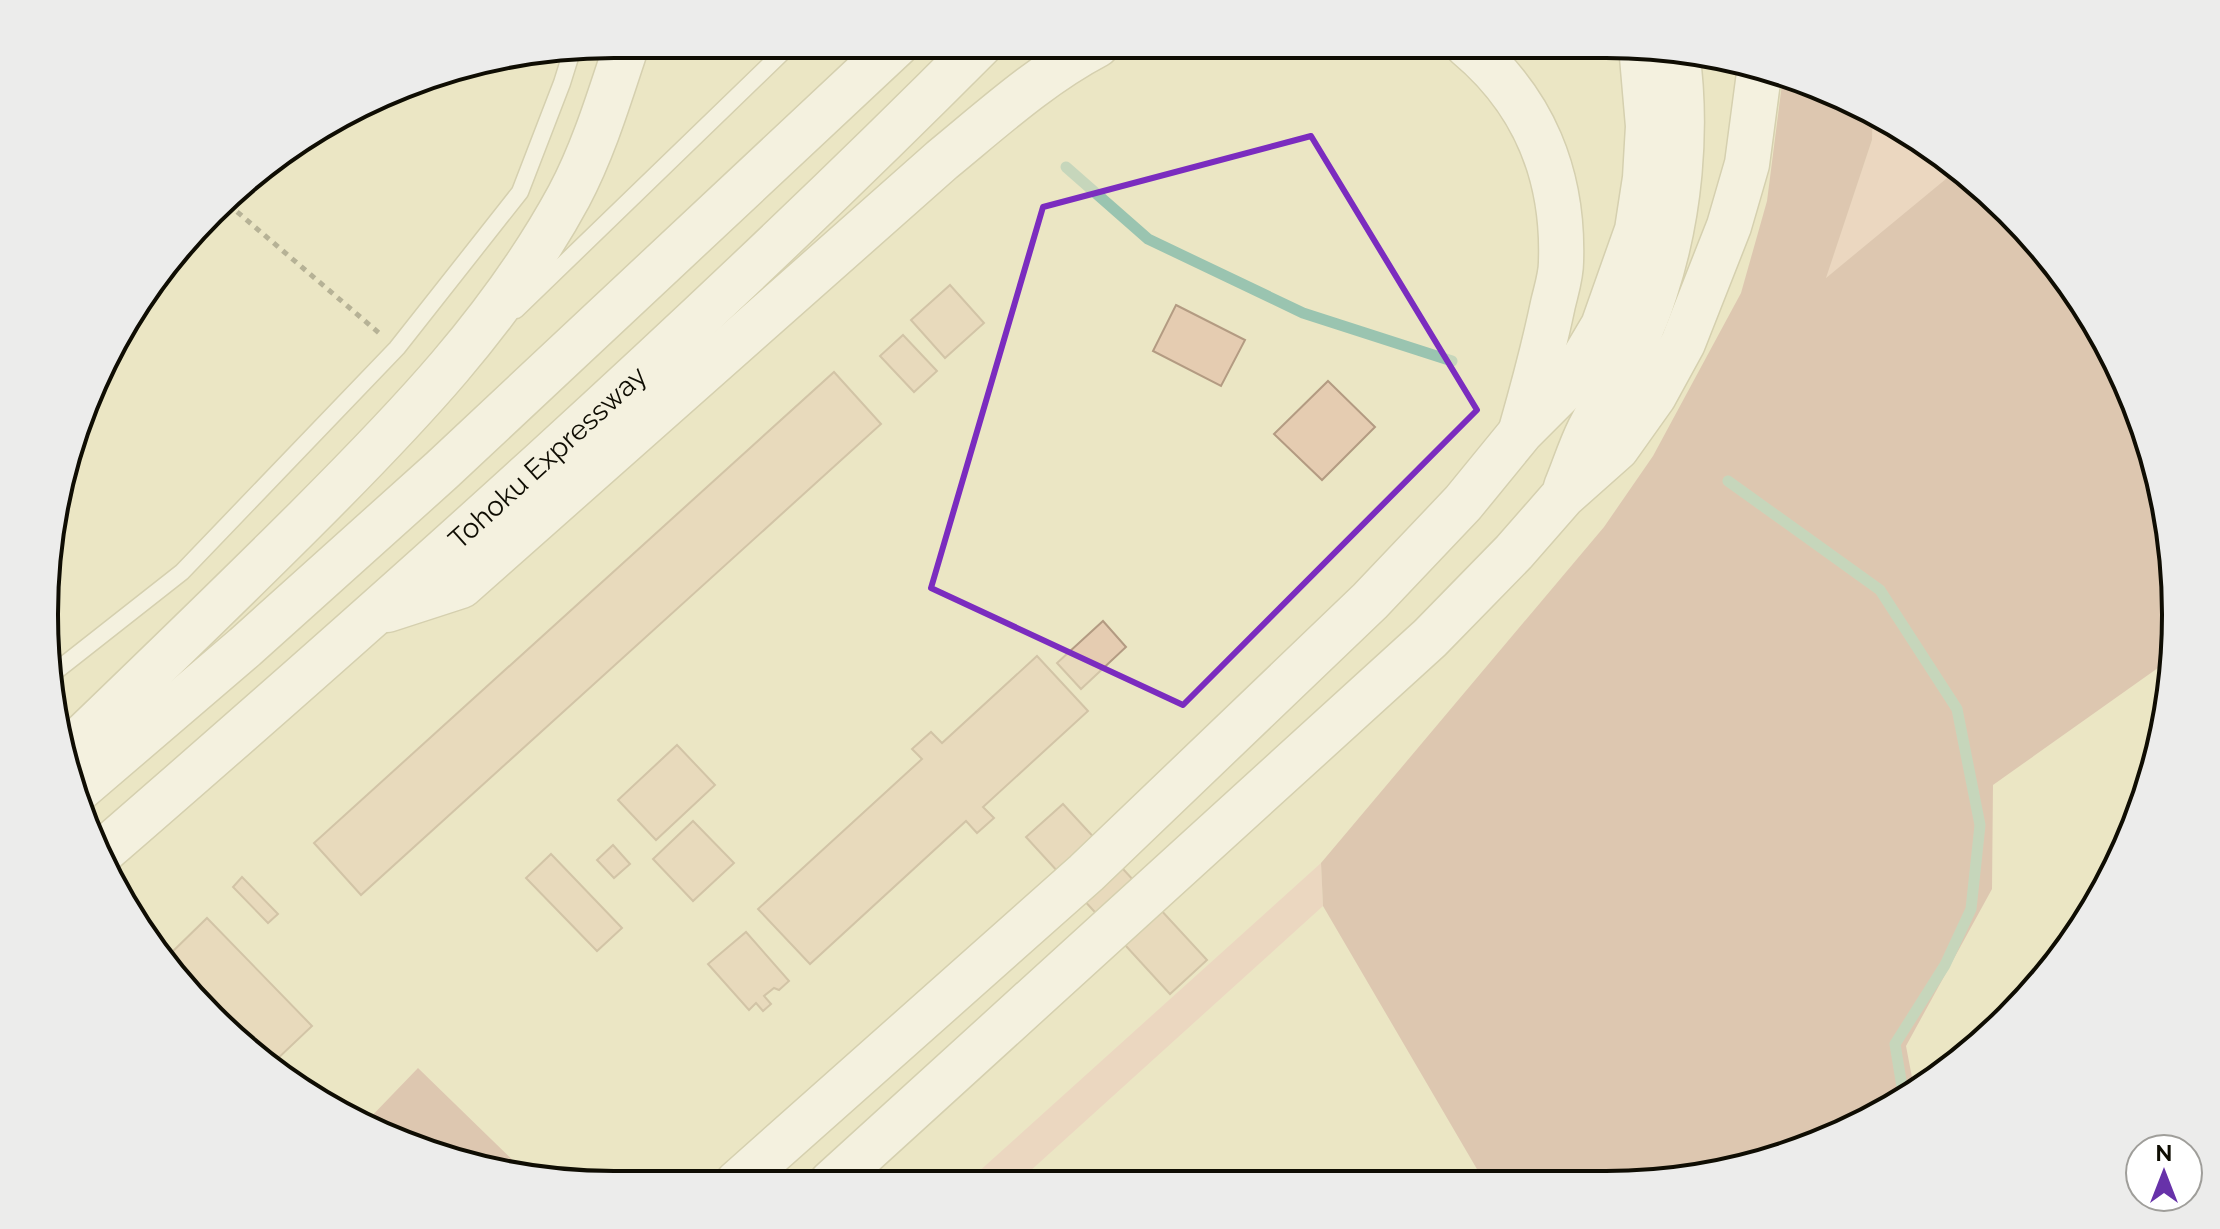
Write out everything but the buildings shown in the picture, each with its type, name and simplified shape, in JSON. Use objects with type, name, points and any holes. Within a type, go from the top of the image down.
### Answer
[{"type":"highway","points":[[74,745],[395,430],[478,334],[533,258],[570,194],[605,111],[622,58]]},
{"type":"highway","points":[[85,784],[245,647],[442,470],[882,58]]},
{"type":"highway","name":"Tohoku Expressway","points":[[109,847],[377,614],[735,283],[967,58]]},
{"type":"highway","points":[[377,614],[461,586],[942,160],[1069,58]]},
{"type":"highway","points":[[1482,58],[1515,95],[1552,170],[1560,213],[1561,265],[1521,432]]},
{"type":"highway","points":[[751,1171],[1086,873],[1370,601],[1463,503],[1521,432],[1568,385],[1603,326],[1637,230],[1645,178],[1648,126],[1642,59]]},
{"type":"highway","points":[[1563,496],[1588,433],[1633,347],[1663,264],[1678,195],[1681,82],[1679,63]]},
{"type":"highway","points":[[844,1171],[1430,638],[1514,552],[1563,496],[1617,448],[1654,396],[1683,343],[1720,252],[1743,177],[1758,80]]},
{"type":"lane","points":[[478,334],[523,306],[777,58]]},
{"type":"lane","points":[[61,667],[182,572],[397,348],[520,192],[569,60]]},
{"type":"path","points":[[234,209],[397,348]]},
{"type":"highlighted area","points":[[1311,136],[1477,410],[1183,705],[931,588],[1043,207]]},
{"type":"shaded area","points":[[1782,87],[1818,100],[1872,127],[1872,140],[1826,278],[1949,177],[1999,221],[2024,248],[2068,305],[2105,368],[2143,470],[2161,578],[2159,667],[1993,785],[1992,889],[1906,1046],[1912,1079],[1852,1114],[1818,1129],[1750,1152],[1714,1160],[1642,1170],[1478,1171],[1323,906],[1321,863],[1604,527],[1653,456],[1741,293],[1767,201]]},
{"type":"shaded area","points":[[1872,127],[1951,179],[1825,279],[1872,140]]},
{"type":"shaded area","points":[[1321,863],[1323,906],[1030,1171],[979,1171]]},
{"type":"shaded area","points":[[418,1068],[514,1161],[470,1152],[372,1116]]},
{"type":"waterway","points":[[1066,167],[1148,239],[1303,313],[1452,361]]},
{"type":"waterway","points":[[1728,481],[1880,590],[1957,709],[1980,825],[1971,909],[1945,965],[1895,1044],[1902,1085]]}]
